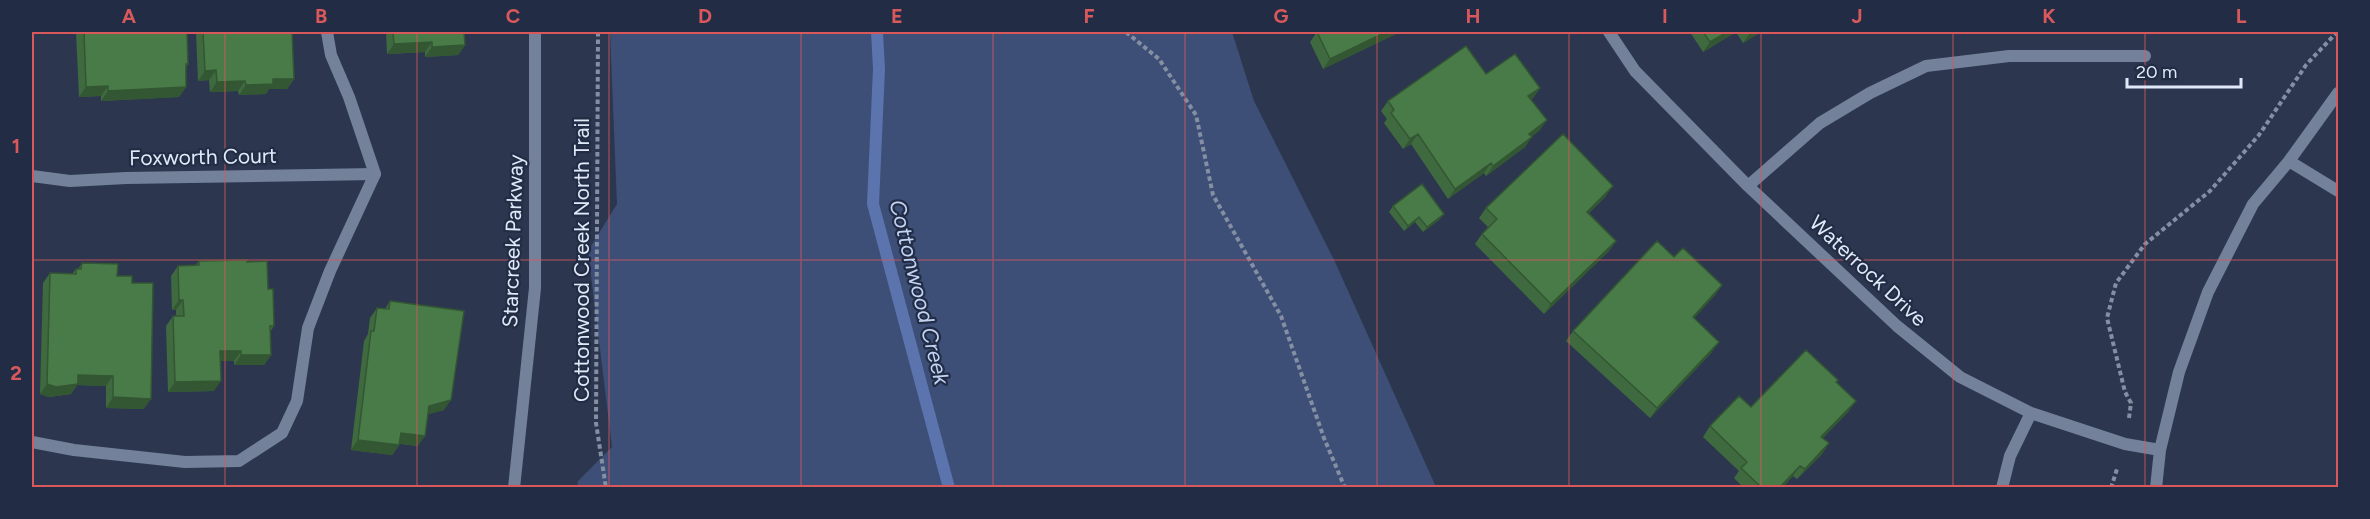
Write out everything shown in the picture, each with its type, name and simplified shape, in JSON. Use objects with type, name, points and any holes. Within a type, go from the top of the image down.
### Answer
[{"type":"street","points":[[32,442],[74,450],[185,462],[239,461],[282,433],[297,401],[308,328],[330,271],[375,174],[349,97],[331,55],[327,32]]},
{"type":"street","name":"Starcreek Parkway","points":[[514,488],[536,288],[535,32]]},
{"type":"street","name":"Waterrock Drive","points":[[1609,32],[1635,71],[1748,186],[1897,326],[1960,377],[2031,413],[2124,444],[2160,450]]},
{"type":"street","points":[[1748,186],[1820,123],[1870,93],[1926,66],[2009,56],[2145,56]]},
{"type":"street","points":[[2156,488],[2160,450],[2179,372],[2208,292],[2253,204],[2289,161],[2338,93]]},
{"type":"street","points":[[2289,161],[2338,191]]},
{"type":"street","name":"Foxworth Court","points":[[32,176],[70,181],[375,174]]},
{"type":"street","points":[[2002,488],[2010,456],[2031,413]]},
{"type":"path","name":"Cottonwood Creek North Trail","points":[[598,32],[596,423],[606,488]]},
{"type":"path","points":[[1126,32],[1159,58],[1196,115],[1213,195],[1281,316],[1324,438],[1345,488]]},
{"type":"path","points":[[2111,488],[2124,444],[2131,403],[2124,392],[2107,318],[2116,283],[2145,244],[2210,191],[2252,143],[2306,65],[2337,32]]},
{"type":"shaded area","points":[[610,32],[1232,32],[1254,101],[1335,262],[1436,487],[577,487],[578,481],[612,447],[588,251],[617,204]]},
{"type":"building","points":[[84,32],[187,32],[186,87],[108,91],[108,86],[86,87]]},
{"type":"building","points":[[203,32],[292,32],[294,79],[273,79],[273,84],[246,85],[245,81],[217,82],[216,70],[205,71]]},
{"type":"building","points":[[393,32],[464,32],[465,45],[432,47],[432,42],[394,44]]},
{"type":"building","points":[[1317,32],[1386,32],[1330,59]]},
{"type":"building","points":[[1703,32],[1727,32],[1710,42]]},
{"type":"building","points":[[1466,46],[1486,74],[1515,54],[1540,88],[1528,96],[1547,120],[1529,134],[1532,137],[1493,166],[1491,163],[1455,189],[1418,134],[1410,139],[1391,113],[1394,110],[1388,101]]},
{"type":"building","points":[[1563,134],[1613,186],[1587,212],[1616,241],[1551,304],[1482,234],[1497,219],[1486,208]]},
{"type":"building","points":[[1422,184],[1444,214],[1427,227],[1419,217],[1408,226],[1393,206]]},
{"type":"building","points":[[1657,241],[1674,257],[1683,248],[1722,285],[1693,317],[1719,342],[1657,408],[1573,331]]},
{"type":"building","points":[[247,260],[247,262],[267,261],[268,289],[273,289],[274,326],[270,326],[271,355],[241,355],[241,351],[220,351],[221,381],[175,382],[173,316],[184,316],[183,300],[179,300],[178,266],[199,265],[199,261]]},
{"type":"building","points":[[82,263],[118,264],[117,276],[132,276],[132,283],[153,283],[151,399],[113,397],[113,376],[78,375],[78,384],[56,387],[47,384],[50,273],[76,274],[76,269],[81,269]]},
{"type":"building","points":[[390,301],[464,311],[451,400],[429,406],[425,436],[401,433],[399,445],[358,440],[371,331],[374,331],[377,308],[389,309]]},
{"type":"building","points":[[1806,350],[1838,380],[1836,382],[1856,401],[1821,437],[1829,443],[1805,469],[1800,466],[1779,488],[1762,488],[1741,468],[1747,462],[1710,426],[1739,396],[1751,407]]},
{"type":"waterway","name":"Cottonwood Creek","points":[[877,32],[879,69],[873,204],[949,488]]}]
